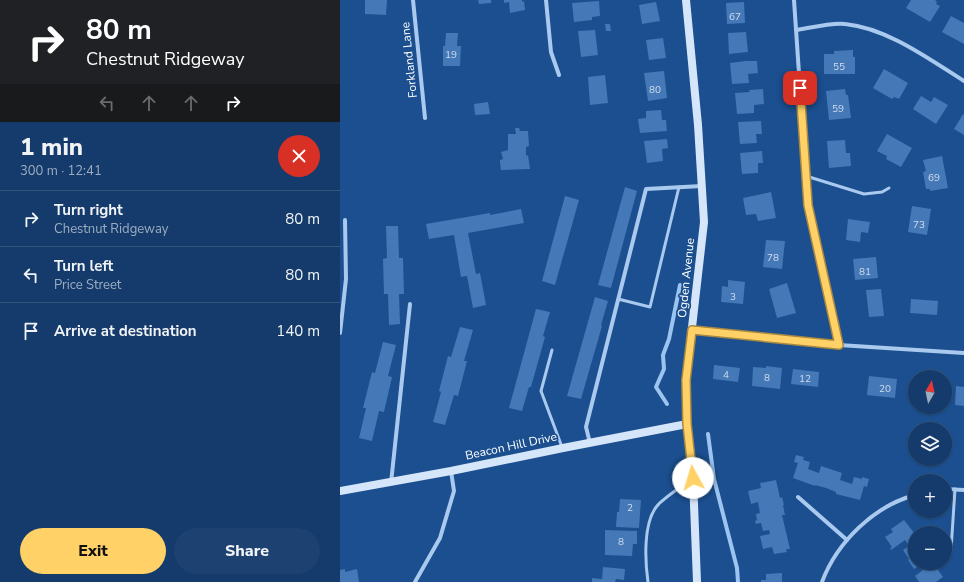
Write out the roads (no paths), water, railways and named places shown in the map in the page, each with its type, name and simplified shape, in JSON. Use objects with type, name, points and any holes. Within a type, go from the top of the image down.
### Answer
[{"type":"street","name":"Forkland Lane","points":[[413,0],[425,118]]},
{"type":"street","points":[[546,0],[551,52],[559,74]]},
{"type":"street","name":"Ogden Avenue","points":[[686,0],[703,186],[704,222],[686,380],[687,424],[693,478],[697,582]]},
{"type":"street","points":[[794,0],[808,205],[839,345]]},
{"type":"street","points":[[796,30],[844,23],[870,29],[895,39],[964,81]]},
{"type":"street","points":[[590,442],[586,427],[646,189],[703,186]]},
{"type":"street","points":[[340,333],[346,279],[345,220]]},
{"type":"street","points":[[391,483],[410,304]]},
{"type":"street","points":[[692,330],[839,345],[964,353]]},
{"type":"street","name":"Beacon Hill Drive","points":[[340,491],[391,483],[590,442],[687,424]]},
{"type":"street","points":[[415,582],[440,538],[454,491],[451,471]]},
{"type":"street","points":[[955,489],[964,490]]},
{"type":"street","points":[[798,497],[847,540]]},
{"type":"street","points":[[822,582],[847,540],[861,526],[882,510],[908,497]]},
{"type":"lane","points":[[806,176],[864,194],[882,192],[889,188]]},
{"type":"lane","points":[[618,299],[650,307],[679,187]]},
{"type":"lane","points":[[552,350],[541,391],[562,448]]},
{"type":"lane","points":[[648,582],[645,552],[650,517],[657,505],[693,478]]},
{"type":"lane","points":[[952,535],[955,489]]},
{"type":"waterway","points":[[667,404],[656,387],[664,369],[663,355],[669,339],[680,285]]},
{"type":"waterway","points":[[708,434],[714,479],[737,568],[738,582]]}]
